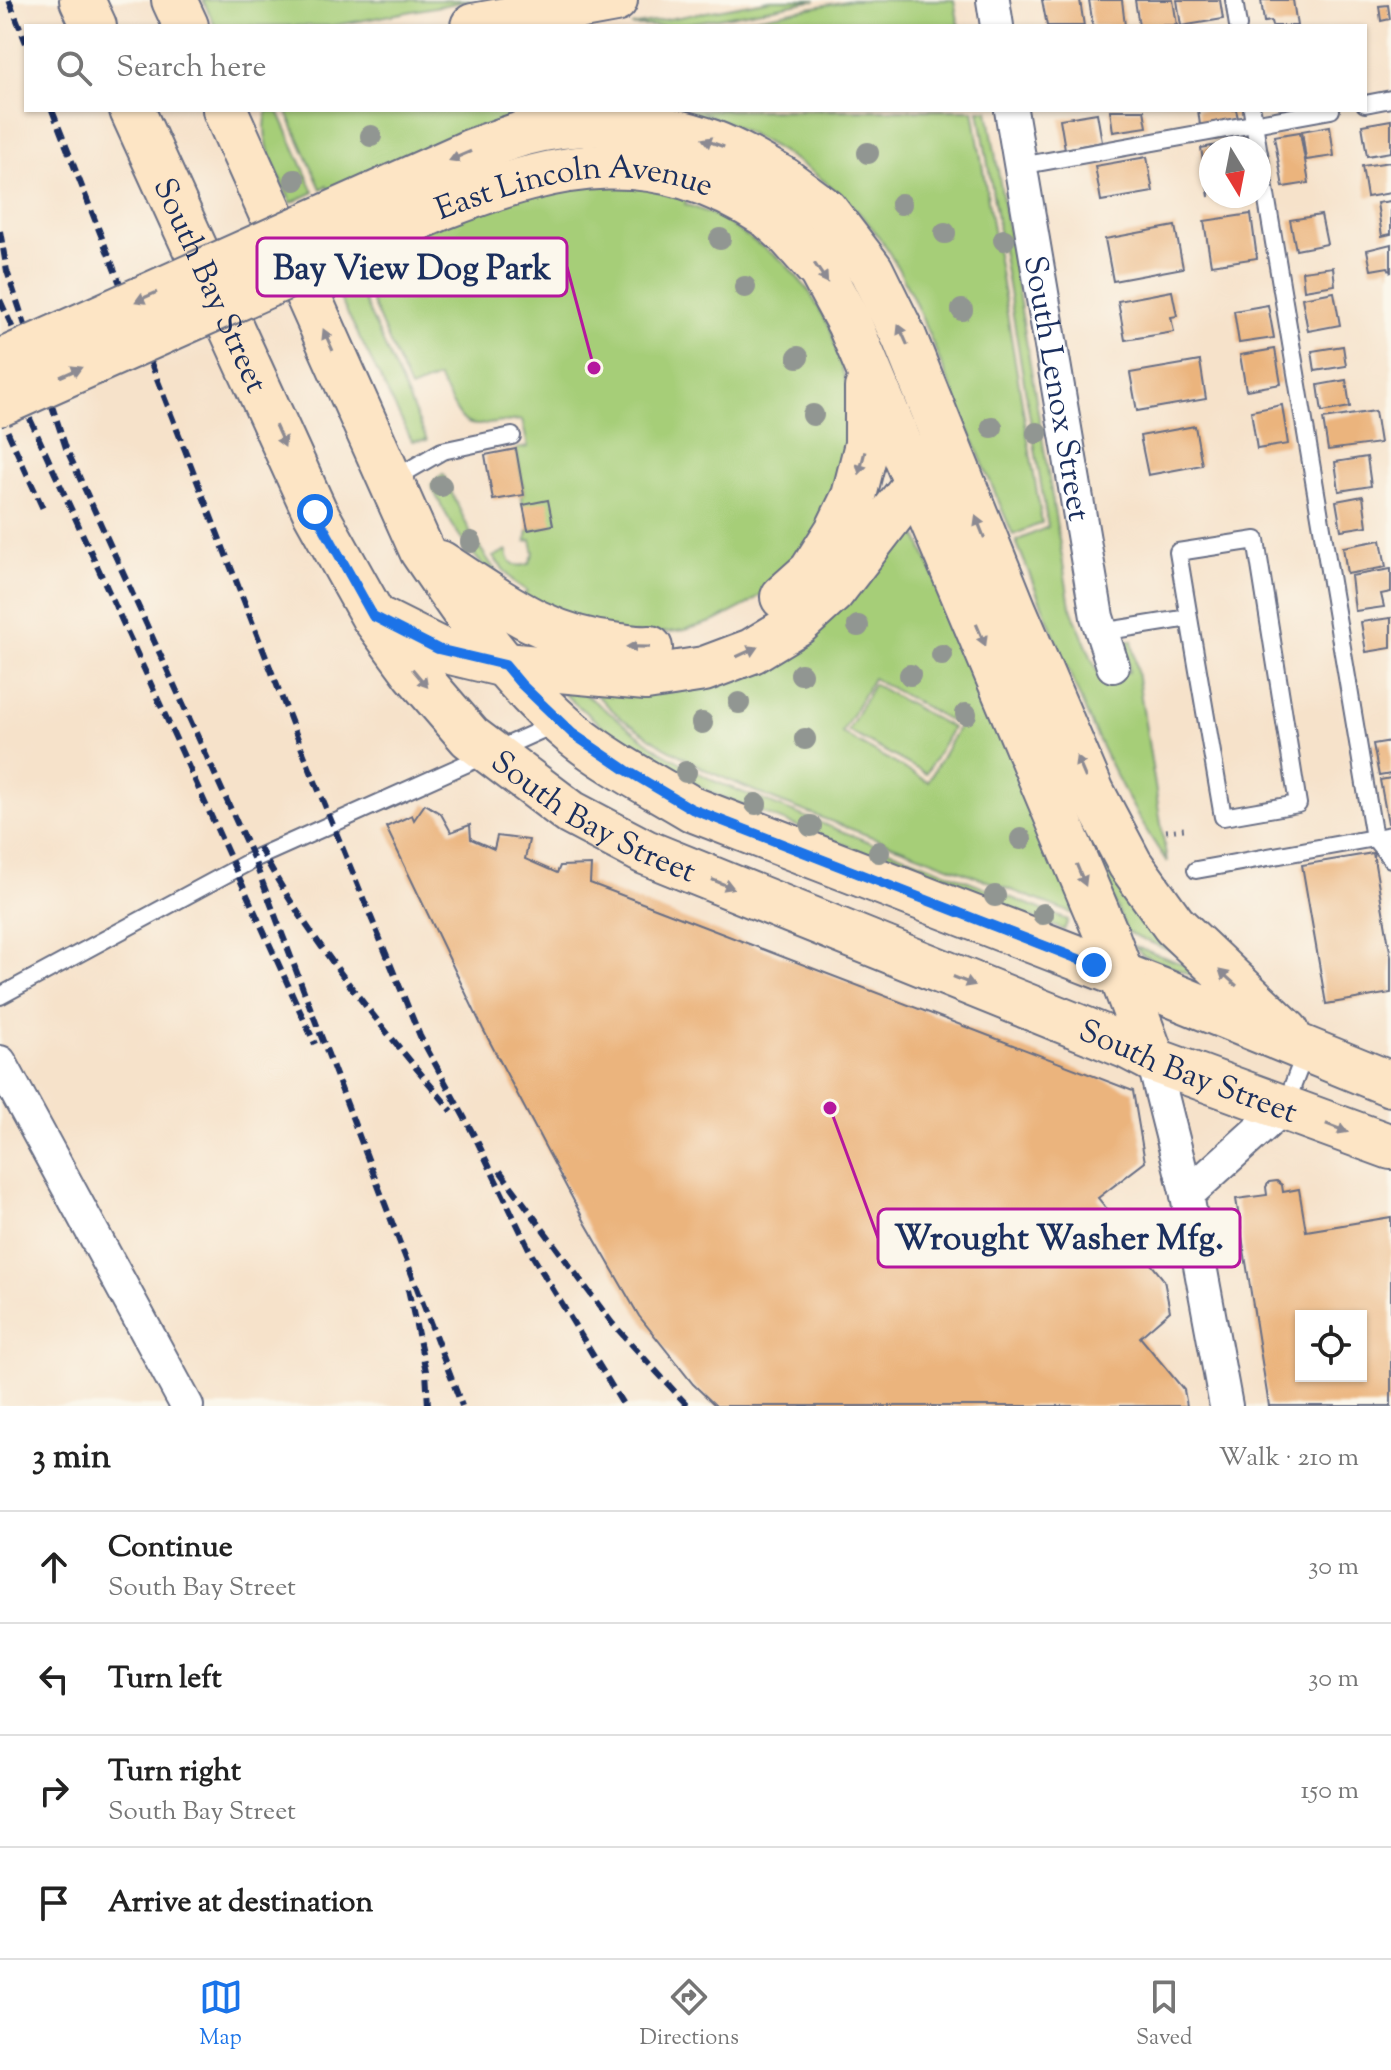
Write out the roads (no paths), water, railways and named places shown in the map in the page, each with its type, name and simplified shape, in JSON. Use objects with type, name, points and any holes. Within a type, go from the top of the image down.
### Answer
[{"type":"main road","points":[[82,0],[93,24]]},
{"type":"main road","points":[[174,0],[185,24]]},
{"type":"main road","points":[[482,24],[570,4],[615,0]]},
{"type":"main road","name":"South Bay Street","points":[[133,112],[315,512],[373,616],[415,673],[470,737],[571,813],[645,852],[1126,1046],[1153,1060],[1391,1147]]},
{"type":"main road","name":"South Bay Street","points":[[226,112],[422,551],[505,665],[573,734],[692,809],[1391,1084]]},
{"type":"main road","name":"East Lincoln Avenue","points":[[0,362],[470,152],[525,134],[580,125],[642,125],[708,140],[745,156],[775,198],[788,234],[821,271],[849,323],[1123,976],[1153,1060]]},
{"type":"main road","name":"East Lincoln Avenue","points":[[0,404],[443,207],[503,184],[558,170],[607,164],[647,167],[696,181],[743,201],[775,198],[826,211],[871,270],[904,337],[1086,779],[1130,864],[1174,925],[1306,1050]]},
{"type":"main road","points":[[422,551],[517,614],[556,633],[596,644],[643,649],[685,643],[728,630],[773,605],[811,572],[837,531],[854,496],[867,444],[868,402],[863,357]]},
{"type":"main road","points":[[373,616],[438,649],[505,665],[646,678],[704,669],[752,651],[798,623],[832,592],[917,482],[932,408]]},
{"type":"street","points":[[993,0],[997,24]]},
{"type":"street","name":"South Lenox Street","points":[[1011,112],[1101,632],[1113,666]]},
{"type":"street","points":[[1153,1060],[1187,1195],[1226,1406]]},
{"type":"street","points":[[0,1062],[187,1406]]},
{"type":"street","points":[[1187,1195],[1284,1107]]},
{"type":"lane","points":[[1234,0],[1238,24]]},
{"type":"lane","points":[[1367,104],[1391,99]]},
{"type":"lane","points":[[1020,166],[1253,117],[1309,112]]},
{"type":"lane","points":[[1269,208],[1383,837],[1391,859]]},
{"type":"lane","points":[[391,480],[442,451],[512,436]]},
{"type":"lane","points":[[1256,540],[1298,804],[1223,817],[1189,618],[1178,552],[1256,540]]},
{"type":"lane","points":[[1101,632],[1189,618]]},
{"type":"lane","points":[[0,996],[258,857],[560,721]]},
{"type":"lane","points":[[1196,870],[1383,837]]},
{"type":"lane","points":[[1284,1107],[1306,1050]]},
{"type":"railway","points":[[9,0],[24,38]]},
{"type":"railway","points":[[53,112],[305,757],[420,1036],[476,1139],[532,1255],[624,1406]]},
{"type":"railway","points":[[0,231],[7,271],[66,448],[254,860],[462,1406]]},
{"type":"railway","points":[[0,300],[23,351]]},
{"type":"railway","points":[[0,353],[315,1044]]},
{"type":"railway","points":[[0,415],[44,511]]},
{"type":"railway","points":[[259,847],[324,951],[452,1111]]},
{"type":"railway","points":[[500,1171],[612,1323],[688,1406]]},
{"type":"railway","points":[[408,1289],[426,1371],[428,1406]]},
{"type":"place","name":"Bay View Dog Park","points":[[594,368]]},
{"type":"place","name":"Wrought Washer Mfg.","points":[[830,1108]]}]
